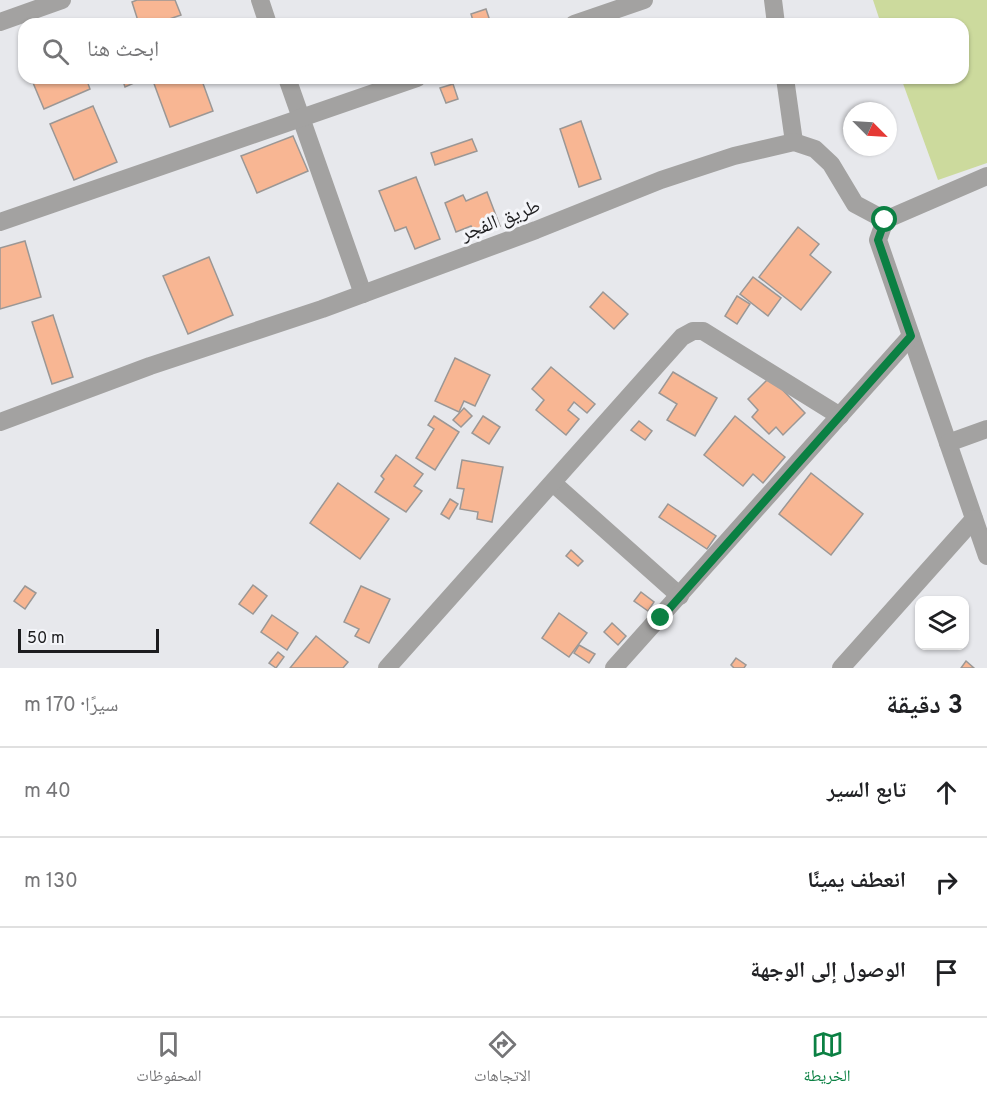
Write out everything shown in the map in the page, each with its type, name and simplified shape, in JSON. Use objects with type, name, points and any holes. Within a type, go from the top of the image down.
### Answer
[{"type":"street","points":[[0,22],[62,0]]},
{"type":"street","points":[[260,0],[266,18]]},
{"type":"street","points":[[592,18],[644,0]]},
{"type":"street","points":[[773,0],[776,18]]},
{"type":"street","points":[[289,84],[363,294]]},
{"type":"street","points":[[0,222],[400,84]]},
{"type":"street","points":[[786,84],[794,142],[815,149],[831,164],[855,204],[885,220]]},
{"type":"street","name":"طريق الفجر","points":[[0,422],[160,363],[363,294],[536,230],[661,180],[734,156],[794,142]]},
{"type":"street","points":[[987,176],[885,220],[878,240],[987,556]]},
{"type":"street","points":[[387,668],[682,337],[693,331],[703,332],[840,416]]},
{"type":"street","points":[[614,668],[911,336]]},
{"type":"street","points":[[948,443],[987,429]]},
{"type":"street","points":[[553,483],[680,596]]},
{"type":"street","points":[[841,668],[974,519]]},
{"type":"green space","points":[[873,0],[987,0],[987,163],[938,180],[903,84],[969,84],[969,18],[879,18]]},
{"type":"building","points":[[175,0],[181,15],[172,18],[137,18],[132,2]]},
{"type":"building","points":[[486,9],[489,18],[472,18],[471,14]]},
{"type":"building","points":[[34,84],[88,84],[90,89],[44,109]]},
{"type":"building","points":[[154,84],[203,84],[213,111],[170,127]]},
{"type":"building","points":[[453,84],[458,99],[446,103],[440,88]]},
{"type":"building","points":[[93,106],[117,162],[74,180],[50,124]]},
{"type":"building","points":[[581,121],[601,179],[579,187],[560,129]]},
{"type":"building","points":[[293,136],[308,171],[257,193],[241,156]]},
{"type":"building","points":[[472,139],[477,151],[435,165],[431,153]]},
{"type":"building","points":[[416,177],[440,239],[415,249],[406,227],[395,231],[379,191]]},
{"type":"building","points":[[487,192],[500,226],[475,236],[471,226],[456,232],[445,203],[463,195],[466,201]]},
{"type":"building","points":[[798,227],[819,244],[810,255],[831,272],[801,310],[759,277]]},
{"type":"building","points":[[25,241],[41,297],[0,309],[0,248]]},
{"type":"building","points":[[209,257],[233,315],[188,334],[163,276]]},
{"type":"building","points":[[753,277],[781,298],[768,316],[740,294]]},
{"type":"building","points":[[603,292],[628,314],[614,329],[590,307]]},
{"type":"building","points":[[737,296],[750,304],[737,324],[725,316]]},
{"type":"building","points":[[53,315],[73,377],[52,384],[32,322]]},
{"type":"building","points":[[455,358],[490,375],[475,406],[464,401],[459,412],[435,401]]},
{"type":"building","points":[[551,367],[595,404],[587,413],[574,402],[568,410],[579,419],[566,435],[536,410],[544,400],[532,389]]},
{"type":"building","points":[[673,372],[717,398],[695,436],[667,420],[677,404],[659,393]]},
{"type":"building","points":[[770,377],[805,413],[783,435],[776,427],[769,434],[752,417],[758,410],[748,399]]},
{"type":"building","points":[[464,408],[472,416],[461,427],[453,420]]},
{"type":"building","points":[[434,416],[459,432],[435,470],[416,458],[434,429],[428,425]]},
{"type":"building","points":[[483,416],[500,427],[489,444],[472,433]]},
{"type":"building","points":[[735,416],[785,457],[763,483],[753,474],[743,486],[704,455]]},
{"type":"building","points":[[639,421],[652,431],[645,440],[631,430]]},
{"type":"building","points":[[396,455],[423,474],[414,486],[422,491],[406,512],[375,492],[384,479],[381,476]]},
{"type":"building","points":[[462,460],[503,467],[492,522],[477,519],[478,512],[460,509],[464,489],[457,488]]},
{"type":"building","points":[[811,473],[863,514],[831,555],[779,514]]},
{"type":"building","points":[[338,483],[389,519],[360,559],[310,523]]},
{"type":"building","points":[[450,499],[458,504],[449,519],[441,514]]},
{"type":"building","points":[[668,504],[716,536],[707,549],[659,517]]},
{"type":"building","points":[[571,550],[583,561],[578,566],[566,556]]},
{"type":"building","points":[[253,585],[267,596],[253,614],[239,604]]},
{"type":"building","points":[[25,586],[36,593],[25,609],[14,601]]},
{"type":"building","points":[[361,586],[390,599],[369,643],[355,636],[359,629],[344,622]]},
{"type":"building","points":[[641,592],[654,602],[648,611],[634,601]]},
{"type":"building","points":[[559,613],[587,633],[569,657],[542,638]]},
{"type":"building","points":[[272,615],[298,633],[287,650],[261,632]]},
{"type":"building","points":[[612,623],[626,636],[618,645],[604,632]]},
{"type":"building","points":[[316,636],[348,662],[343,668],[290,668]]},
{"type":"building","points":[[579,645],[595,654],[589,663],[574,653]]},
{"type":"building","points":[[278,652],[284,657],[276,668],[269,663]]},
{"type":"building","points":[[736,658],[746,665],[744,668],[734,668],[731,665]]},
{"type":"building","points":[[966,661],[974,668],[961,668]]},
{"type":"route","points":[[661,618],[911,336],[878,240],[885,220]]}]
